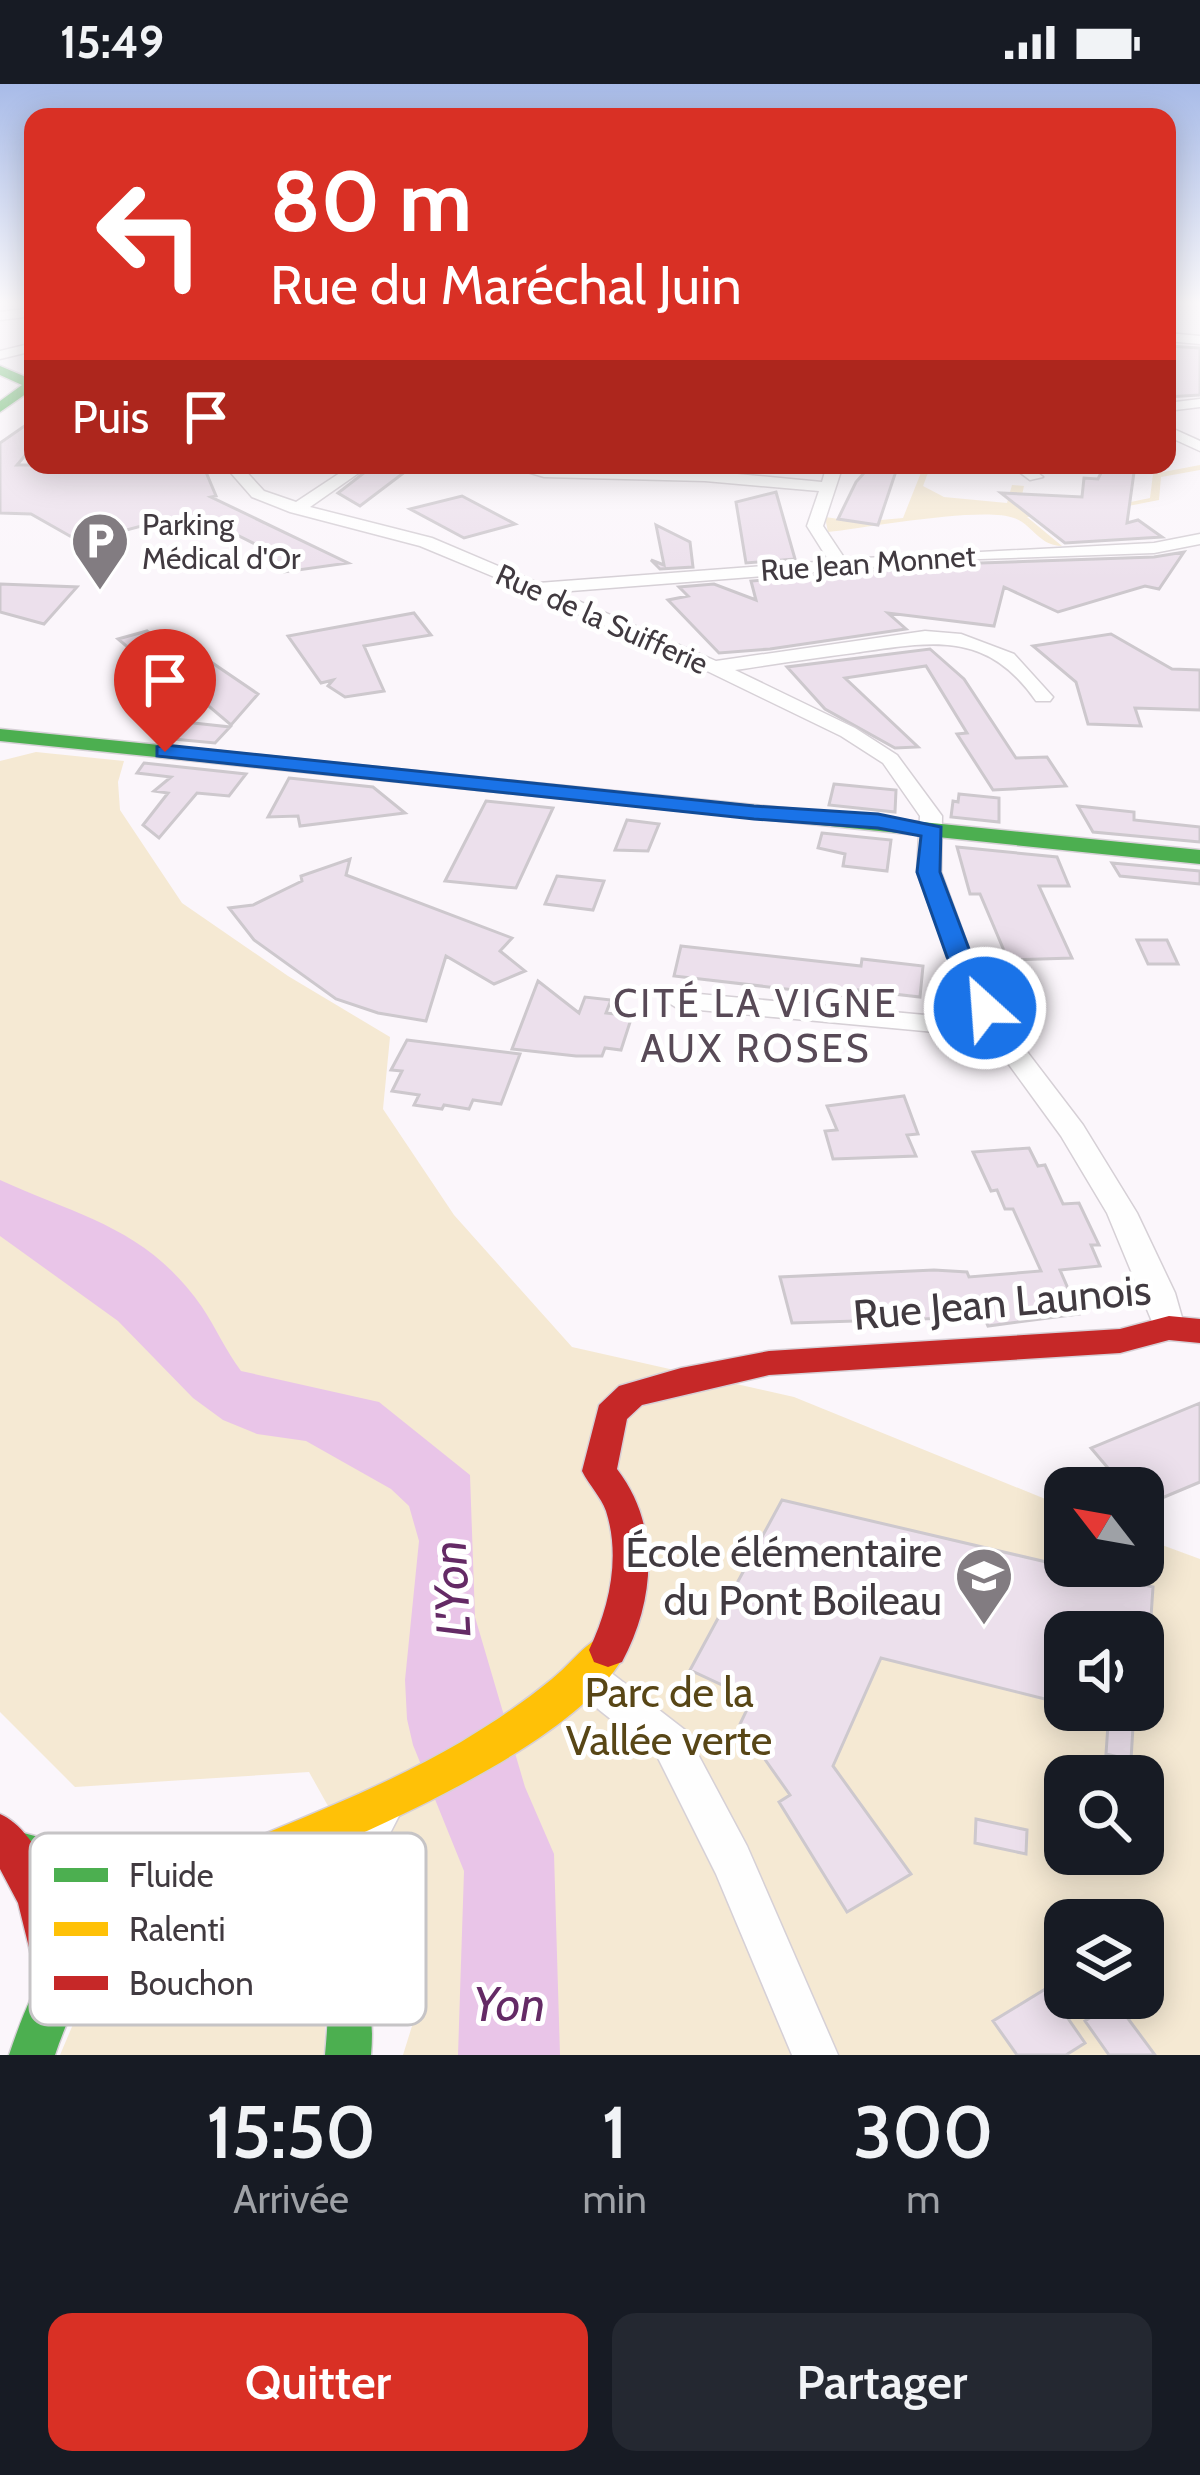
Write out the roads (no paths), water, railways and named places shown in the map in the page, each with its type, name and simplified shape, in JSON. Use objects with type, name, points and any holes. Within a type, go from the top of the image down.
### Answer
[{"type":"main road","points":[[0,735],[1200,857]]},
{"type":"main road","name":"Rue Jean Launois","points":[[587,1677],[614,1642],[624,1606],[625,1510],[599,1471],[611,1414],[632,1395],[681,1381],[811,1360],[1120,1341],[1169,1328],[1200,1331]]},
{"type":"main road","points":[[306,1833],[543,1712],[587,1677]]},
{"type":"main road","points":[[8,1842],[30,1889]]},
{"type":"main road","points":[[32,2055],[36,2025]]},
{"type":"main road","points":[[347,2055],[352,2025]]},
{"type":"street","name":"Rue de la Suifferie","points":[[240,474],[258,494],[296,509],[426,542],[713,667],[848,732],[890,759],[931,815],[933,831]]},
{"type":"street","points":[[296,509],[348,474]]},
{"type":"street","points":[[699,474],[825,487]]},
{"type":"street","points":[[832,474],[815,526],[840,565]]},
{"type":"street","points":[[1031,474],[1035,477]]},
{"type":"street","name":"Rue Jean Monnet","points":[[536,589],[840,565],[1168,547],[1200,538]]},
{"type":"street","points":[[1168,547],[1191,559]]},
{"type":"street","points":[[713,667],[956,637],[996,650],[1030,676],[1043,698]]},
{"type":"street","points":[[933,831],[929,872],[960,957],[997,1030],[1082,1147],[1162,1294],[1169,1328]]},
{"type":"street","points":[[677,1000],[997,1030]]},
{"type":"street","points":[[587,1677],[671,1743],[732,1861],[815,2055]]},
{"type":"street","points":[[368,1833],[388,1795]]},
{"type":"water","name":"Yon","points":[[0,1180],[111,1228],[159,1259],[202,1307],[241,1371],[379,1402],[470,1475],[475,1617],[525,1787],[554,1854],[560,2055],[458,2055],[464,1871],[407,1719],[405,1680],[419,1541],[409,1506],[391,1489],[306,1441],[257,1434],[223,1420],[193,1398],[118,1321],[0,1236]]},
{"type":"place","name":"Parking Médical d'Or","points":[[100,592]]},
{"type":"place","name":"École élémentaire du Pont Boileau","points":[[984,1627]]},
{"type":"district","name":"CITÉ LA VIGNE AUX ROSES","points":[[756,1026]]},
{"type":"water label","name":"L'Yon","points":[[451,1589]]},
{"type":"park label","name":"Parc de la Vallée verte","points":[[669,1716]]}]
